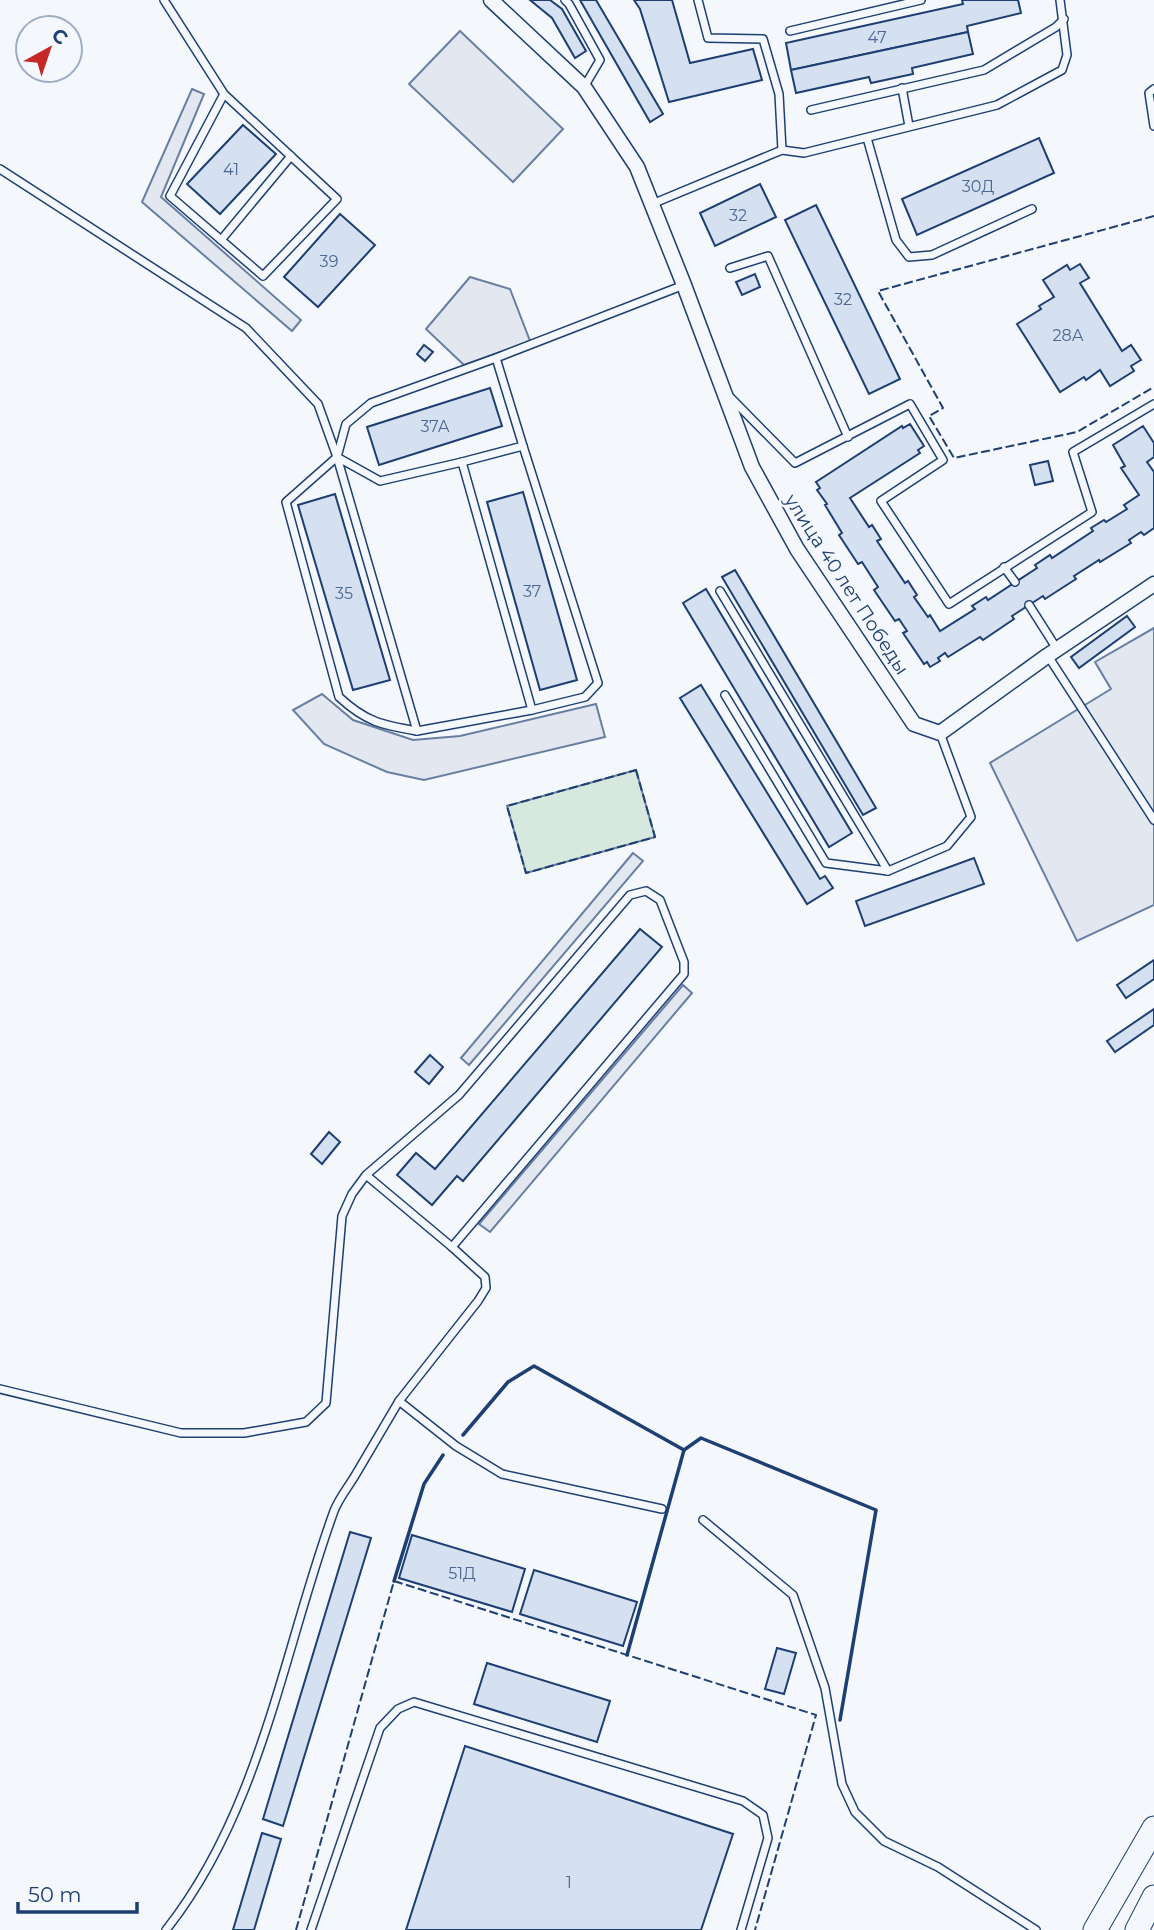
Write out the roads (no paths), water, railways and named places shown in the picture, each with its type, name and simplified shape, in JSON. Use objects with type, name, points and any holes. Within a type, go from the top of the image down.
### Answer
[{"type":"main road","points":[[1095,1930],[1154,1828]]},
{"type":"main road","points":[[1137,1930],[1154,1897]]},
{"type":"street","name":"улица 40 лет Победы","points":[[491,0],[584,87],[637,167],[752,467],[797,549],[914,724],[940,733]]},
{"type":"street","points":[[940,733],[1052,652],[1154,584]]},
{"type":"lane","points":[[164,0],[224,94],[337,199],[263,276],[170,196],[224,94]]},
{"type":"lane","points":[[565,0],[600,60],[584,87]]},
{"type":"lane","points":[[698,0],[708,38],[763,39],[779,94],[782,150]]},
{"type":"lane","points":[[790,31],[921,0]]},
{"type":"lane","points":[[652,204],[782,150],[804,153],[997,105],[1062,70],[1068,55],[1060,0]]},
{"type":"lane","points":[[811,110],[984,70],[1056,27],[1064,19]]},
{"type":"lane","points":[[902,88],[909,126]]},
{"type":"lane","points":[[1154,89],[1149,93],[1154,126]]},
{"type":"lane","points":[[867,138],[896,240],[909,257],[932,255],[1032,209]]},
{"type":"lane","points":[[221,240],[291,156]]},
{"type":"lane","points":[[0,169],[246,328],[318,404],[337,457],[417,731]]},
{"type":"lane","points":[[730,268],[768,256],[848,437]]},
{"type":"lane","points":[[496,358],[598,683],[585,697],[532,710],[417,731],[382,724],[356,713],[339,697],[285,502],[337,457],[346,424],[371,402],[496,358],[684,285]]},
{"type":"lane","points":[[722,388],[795,463],[911,404],[943,460],[881,501],[949,604],[1092,512],[1073,452],[1154,404]]},
{"type":"lane","points":[[337,457],[380,481],[523,446]]},
{"type":"lane","points":[[463,462],[532,710]]},
{"type":"lane","points":[[1004,567],[1015,582]]},
{"type":"lane","points":[[720,590],[888,871]]},
{"type":"lane","points":[[1029,605],[1052,652],[1154,820]]},
{"type":"lane","points":[[724,695],[826,863],[888,871],[947,846],[971,817],[940,733]]},
{"type":"lane","points":[[0,1388],[181,1433],[244,1433],[306,1422],[326,1403],[342,1216],[352,1194],[366,1175],[459,1095],[630,895],[646,891],[660,900],[684,962],[684,974],[452,1247]]},
{"type":"lane","points":[[166,1930],[184,1907],[216,1852],[241,1798],[280,1685],[335,1508],[399,1401],[486,1288],[485,1277],[366,1175]]},
{"type":"lane","points":[[399,1401],[456,1446],[502,1474],[662,1509]]},
{"type":"lane","points":[[703,1520],[793,1595],[825,1688],[842,1784],[855,1812],[884,1841],[938,1867],[1037,1930]]},
{"type":"lane","points":[[311,1930],[380,1728],[398,1709],[414,1702],[743,1801],[763,1815],[768,1838],[741,1930]]}]
